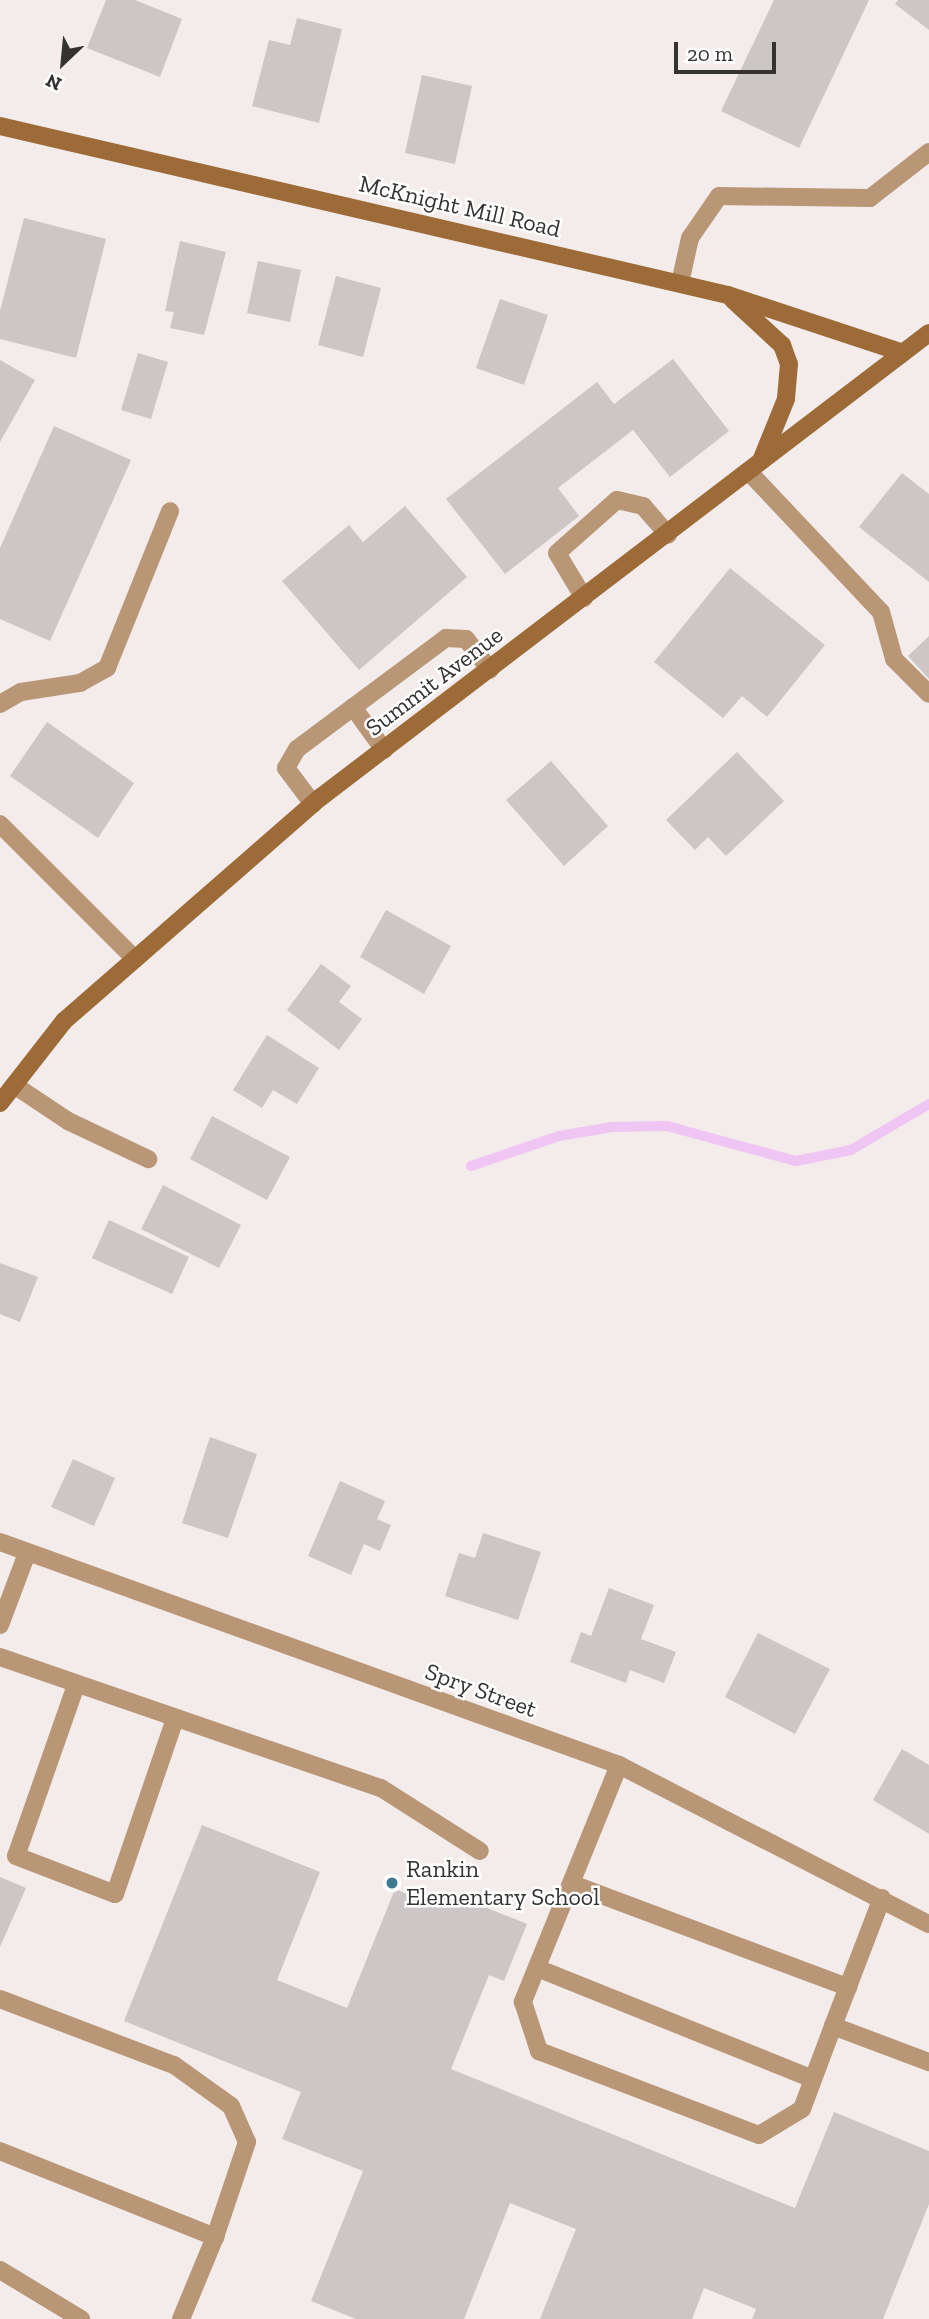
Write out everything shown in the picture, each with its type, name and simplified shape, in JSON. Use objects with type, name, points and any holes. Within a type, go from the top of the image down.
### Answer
[{"type":"main road","name":"McKnight Mill Road","points":[[0,126],[728,295],[903,353]]},
{"type":"main road","points":[[728,295],[782,345],[789,364],[786,399],[755,467]]},
{"type":"main road","name":"Summit Avenue","points":[[0,1103],[64,1021],[313,804],[668,535],[929,332]]},
{"type":"street","points":[[680,283],[690,237],[719,196],[870,198],[929,152]]},
{"type":"street","points":[[755,467],[881,612],[894,659],[929,694]]},
{"type":"street","points":[[584,598],[557,553],[617,500],[643,506],[668,535]]},
{"type":"street","points":[[0,704],[21,692],[80,683],[107,668],[170,512]]},
{"type":"street","points":[[313,804],[286,768],[288,759],[353,707],[446,638],[466,639],[490,670]]},
{"type":"street","points":[[353,707],[384,750]]},
{"type":"street","points":[[0,824],[135,960]]},
{"type":"street","points":[[13,1085],[68,1121],[148,1159]]},
{"type":"street","name":"Spry Street","points":[[0,1542],[619,1765],[929,1924]]},
{"type":"street","points":[[0,1625],[27,1553]]},
{"type":"street","points":[[0,1657],[381,1788],[480,1851]]},
{"type":"street","points":[[76,1685],[16,1856],[115,1894],[175,1718]]},
{"type":"street","points":[[619,1765],[523,2002],[539,2051],[759,2135],[802,2109],[882,1898]]},
{"type":"street","points":[[572,1884],[848,1987]]},
{"type":"street","points":[[537,1968],[813,2079]]},
{"type":"street","points":[[0,1999],[174,2065],[231,2106],[247,2142],[215,2237],[181,2319]]},
{"type":"street","points":[[833,2026],[929,2062]]},
{"type":"street","points":[[0,2151],[215,2237]]},
{"type":"street","points":[[0,2270],[81,2319]]},
{"type":"building","points":[[106,0],[135,0],[182,19],[160,77],[87,48]]},
{"type":"building","points":[[774,0],[869,0],[799,148],[721,111]]},
{"type":"building","points":[[898,0],[929,0],[929,30],[895,4]]},
{"type":"building","points":[[297,18],[342,29],[319,123],[252,106],[269,40],[290,45]]},
{"type":"building","points":[[422,75],[472,86],[455,164],[405,153]]},
{"type":"building","points":[[24,218],[106,239],[76,358],[0,339],[0,311]]},
{"type":"building","points":[[180,241],[226,252],[204,335],[170,328],[174,312],[165,311]]},
{"type":"building","points":[[258,261],[301,270],[290,322],[247,313]]},
{"type":"building","points":[[336,276],[381,288],[363,357],[318,345]]},
{"type":"building","points":[[500,299],[548,315],[524,385],[476,368]]},
{"type":"building","points":[[138,353],[168,362],[151,419],[121,410]]},
{"type":"building","points":[[673,359],[729,431],[670,477],[633,430],[558,488],[579,516],[505,574],[446,499],[597,382],[614,404]]},
{"type":"building","points":[[0,360],[35,380],[0,442]]},
{"type":"building","points":[[54,426],[131,460],[50,641],[0,619],[0,548]]},
{"type":"building","points":[[902,473],[929,494],[929,582],[859,527]]},
{"type":"building","points":[[405,506],[467,577],[359,670],[282,581],[349,525],[363,542]]},
{"type":"building","points":[[730,568],[825,645],[767,717],[742,696],[723,718],[654,662]]},
{"type":"building","points":[[929,636],[929,679],[908,656]]},
{"type":"building","points":[[47,722],[134,783],[98,838],[10,776]]},
{"type":"building","points":[[737,752],[784,801],[726,856],[708,837],[695,850],[666,820]]},
{"type":"building","points":[[551,761],[608,826],[564,866],[506,800]]},
{"type":"building","points":[[386,910],[451,946],[424,994],[360,957]]},
{"type":"building","points":[[321,964],[351,986],[339,1002],[362,1019],[339,1050],[287,1010]]},
{"type":"building","points":[[267,1035],[319,1068],[297,1104],[273,1090],[262,1108],[233,1090]]},
{"type":"building","points":[[212,1116],[290,1157],[267,1200],[190,1159]]},
{"type":"building","points":[[163,1185],[241,1225],[219,1268],[141,1229]]},
{"type":"building","points":[[109,1220],[189,1257],[172,1294],[92,1258]]},
{"type":"building","points":[[0,1263],[38,1277],[20,1322],[0,1314]]},
{"type":"building","points":[[210,1437],[257,1454],[228,1538],[182,1523]]},
{"type":"building","points":[[73,1459],[115,1478],[94,1526],[51,1507]]},
{"type":"building","points":[[340,1481],[385,1501],[377,1519],[391,1525],[380,1551],[364,1544],[351,1575],[308,1556]]},
{"type":"building","points":[[483,1533],[541,1552],[518,1620],[445,1596],[459,1553],[475,1558]]},
{"type":"building","points":[[609,1588],[654,1605],[641,1639],[676,1652],[664,1683],[630,1670],[626,1683],[570,1662],[581,1632],[591,1636]]},
{"type":"building","points":[[758,1633],[830,1669],[795,1734],[725,1697]]},
{"type":"building","points":[[902,1749],[929,1765],[929,1834],[873,1800]]},
{"type":"building","points":[[202,1825],[320,1872],[277,1980],[347,2008],[395,1889],[439,1907],[445,1891],[527,1924],[504,1981],[489,1975],[451,2069],[795,2208],[834,2112],[929,2151],[929,2204],[883,2319],[752,2319],[756,2309],[704,2288],[692,2319],[540,2319],[576,2229],[510,2203],[464,2319],[356,2319],[311,2301],[363,2171],[282,2139],[301,2092],[124,2021]]},
{"type":"building","points":[[0,1877],[26,1888],[0,1947]]},
{"type":"waterway","points":[[471,1166],[559,1136],[612,1127],[667,1126],[796,1161],[851,1150],[929,1104]]},
{"type":"place","name":"Rankin Elementary School","points":[[392,1883]]}]
